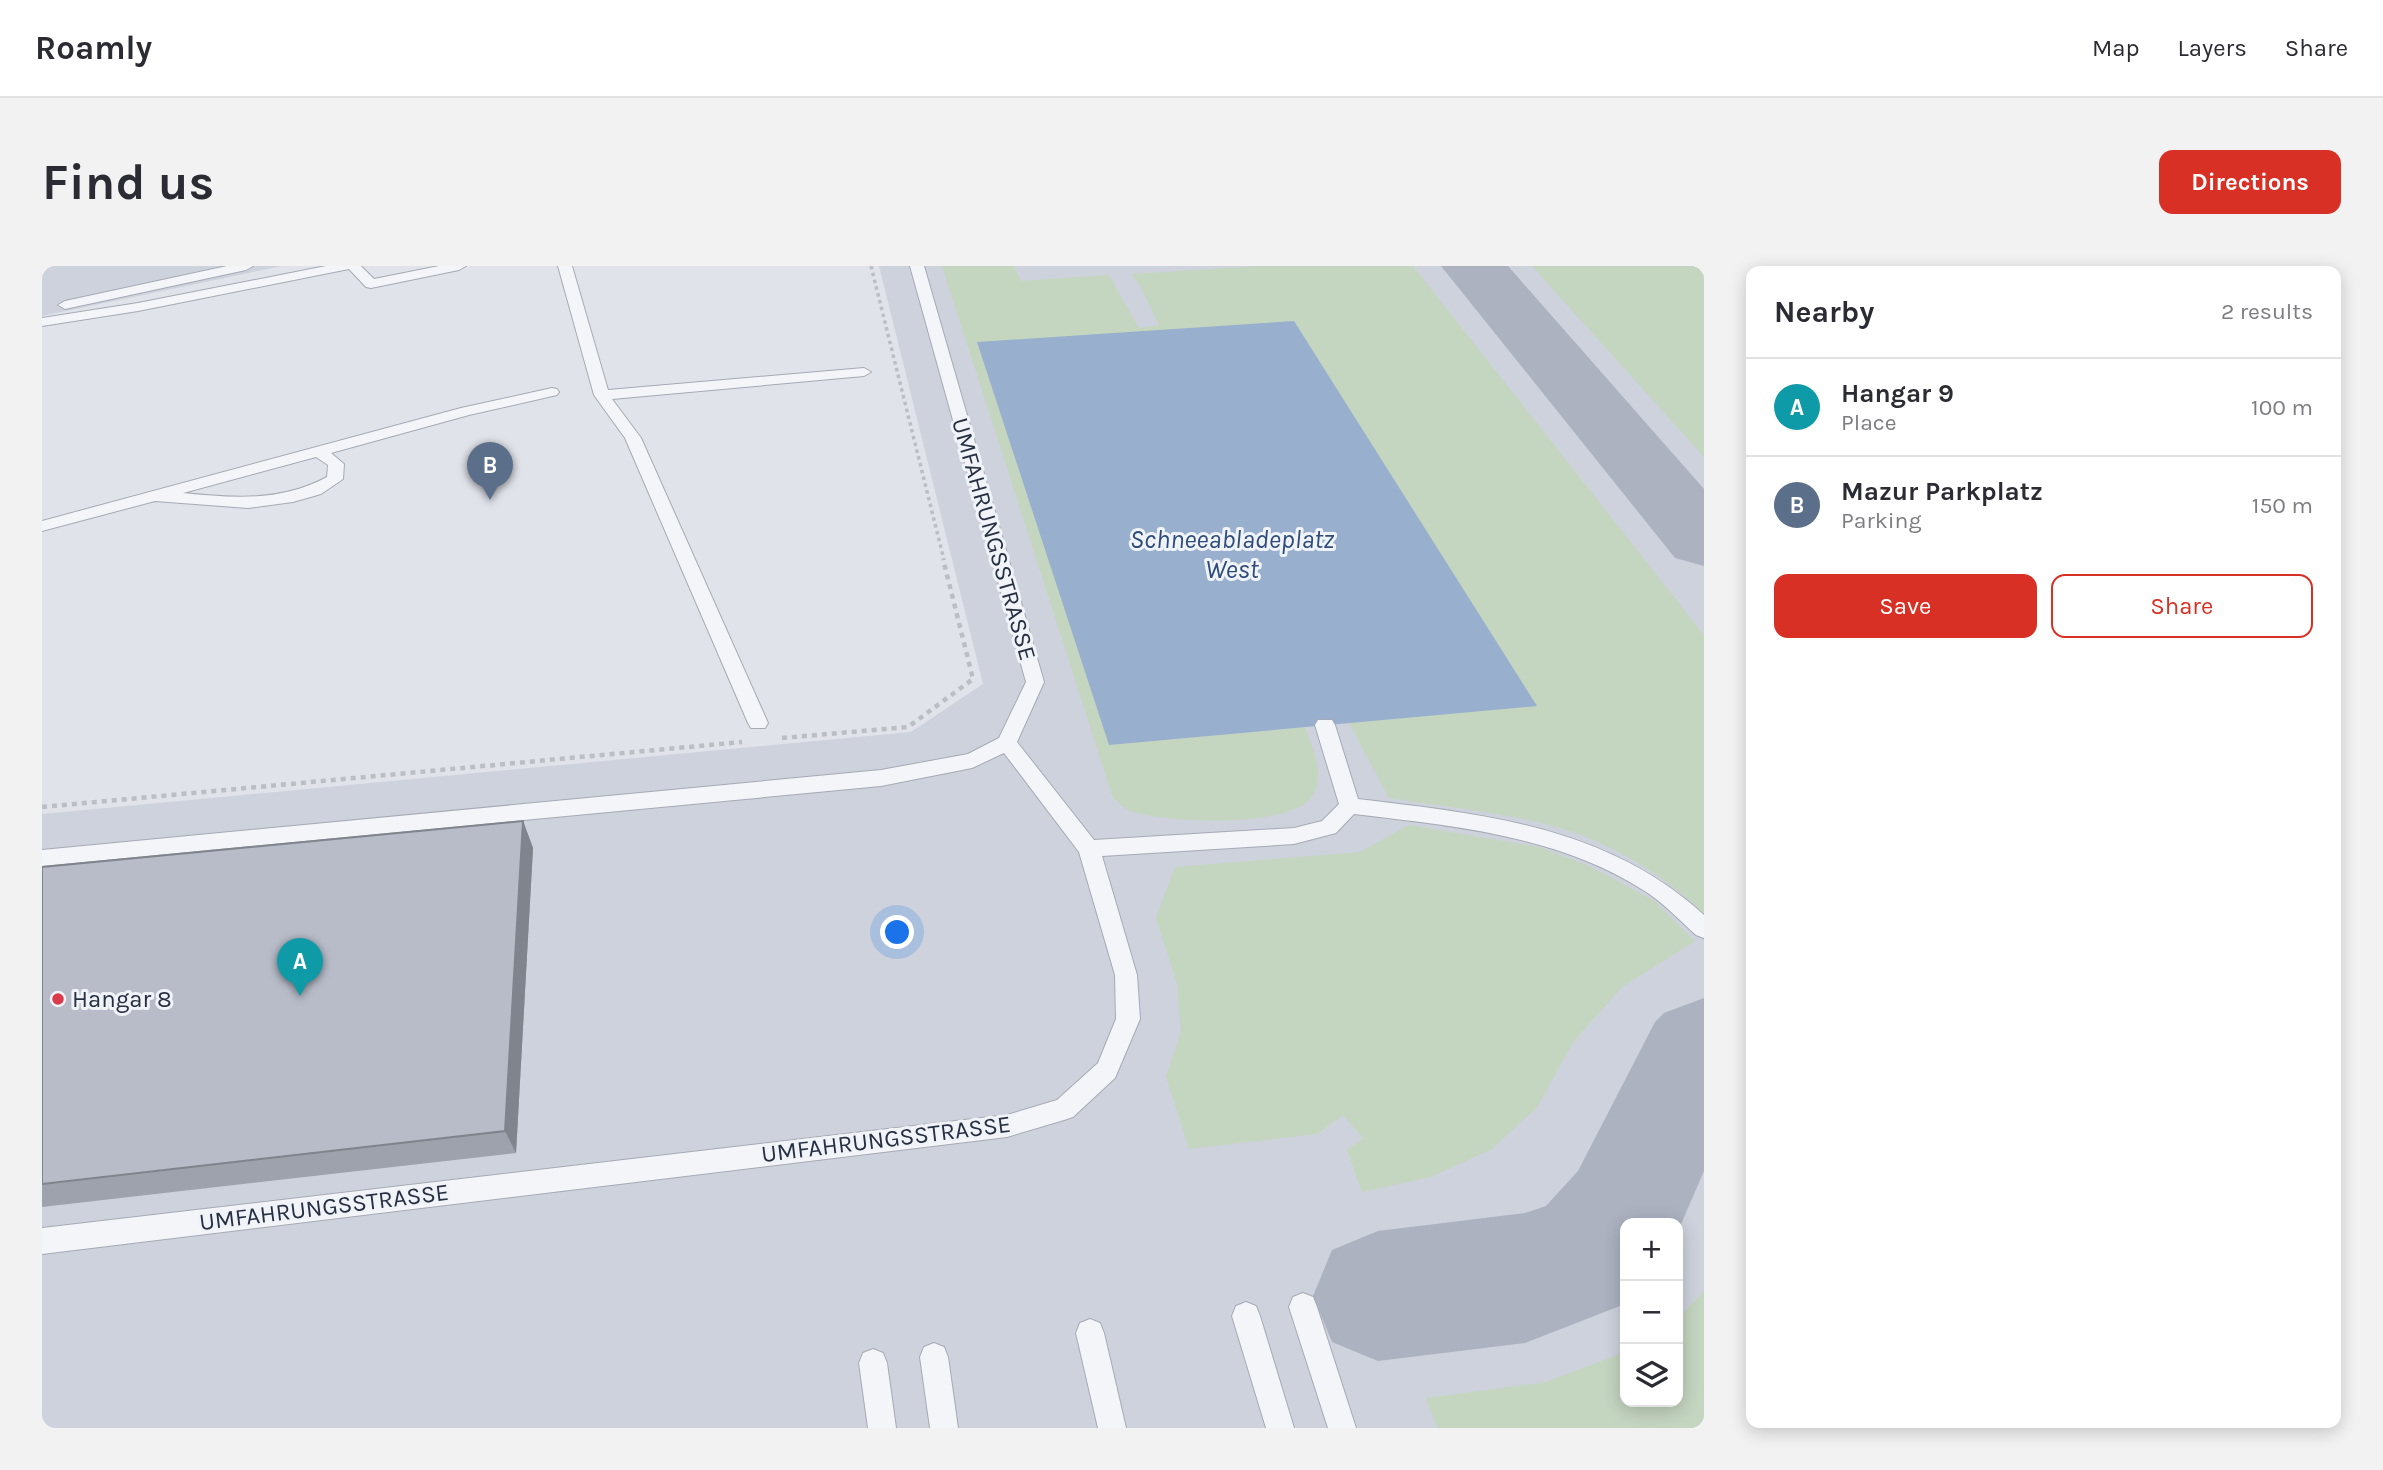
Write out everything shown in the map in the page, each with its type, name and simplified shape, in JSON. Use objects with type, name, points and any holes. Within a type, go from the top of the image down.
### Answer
[{"type":"lane","points":[[42,310],[246,266]]},
{"type":"lane","points":[[42,322],[138,307],[346,266]]},
{"type":"lane","points":[[353,266],[371,284],[459,266]]},
{"type":"lane","points":[[565,266],[601,395],[633,439],[758,723]]},
{"type":"lane","name":"UMFAHRUNGSSTRASSE","points":[[42,1241],[1007,1126],[1064,1109],[1107,1070],[1128,1019],[1126,975],[1089,849],[1007,743],[1035,682],[917,266]]},
{"type":"lane","points":[[601,395],[864,372]]},
{"type":"lane","points":[[42,526],[466,411],[552,391]]},
{"type":"lane","points":[[155,496],[250,502],[283,501],[303,496],[335,479],[336,464],[319,451]]},
{"type":"lane","points":[[1325,725],[1349,806]]},
{"type":"lane","points":[[42,858],[881,778],[972,761],[1007,743]]},
{"type":"lane","points":[[1089,849],[1294,836],[1329,827],[1349,806]]},
{"type":"lane","points":[[1349,806],[1423,815],[1536,835],[1598,857],[1651,884],[1704,929]]},
{"type":"lane","points":[[1303,1307],[1342,1428]]},
{"type":"lane","points":[[1246,1316],[1280,1428]]},
{"type":"lane","points":[[1090,1333],[1112,1428]]},
{"type":"lane","points":[[934,1357],[944,1428]]},
{"type":"lane","points":[[873,1363],[882,1428]]},
{"type":"path","points":[[771,739],[908,727],[973,679],[872,266]]},
{"type":"path","points":[[42,807],[744,742]]},
{"type":"shaded area","points":[[42,266],[282,266],[42,316]]},
{"type":"shaded area","points":[[879,266],[1704,266],[1704,1428],[42,1428],[42,814],[911,732],[983,684]]},
{"type":"green space","points":[[942,266],[1014,266],[1021,281],[1109,275],[1139,328],[1159,325],[1139,284],[1131,274],[1259,266],[1413,266],[1704,635],[1704,914],[1648,869],[1583,836],[1519,818],[1389,798],[1349,723],[1537,705],[1109,745],[1305,727],[1317,763],[1318,782],[1310,799],[1297,808],[1276,815],[1251,819],[1196,820],[1147,815],[1126,809],[1120,804],[1113,798]]},
{"type":"green space","points":[[1532,266],[1704,266],[1704,457]]},
{"type":"green space","points":[[1409,825],[1539,847],[1587,865],[1653,900],[1695,941],[1622,987],[1574,1041],[1537,1107],[1492,1149],[1431,1177],[1362,1192],[1347,1150],[1363,1138],[1343,1115],[1317,1134],[1189,1149],[1166,1077],[1181,1032],[1177,984],[1156,918],[1175,867],[1360,852]]},
{"type":"green space","points":[[1704,1291],[1704,1428],[1437,1428],[1426,1398],[1546,1382],[1620,1354],[1620,1407],[1683,1407],[1683,1313]]},
{"type":"water","name":"Schneeabladeplatz West","points":[[1294,321],[1537,706],[1109,745],[977,342]]},
{"type":"building","points":[[523,821],[505,1131],[42,1184],[42,867]]},
{"type":"taxiway","points":[[1473,266],[1704,540]]},
{"type":"taxiway","points":[[1378,1296],[1525,1278],[1587,1256],[1622,1214],[1696,1058],[1704,1049]]},
{"type":"place","name":"Mazur Parkplatz","points":[[490,500]]},
{"type":"place","name":"Hangar 9","points":[[300,996]]},
{"type":"place","name":"Hangar 8","points":[[58,999]]}]
